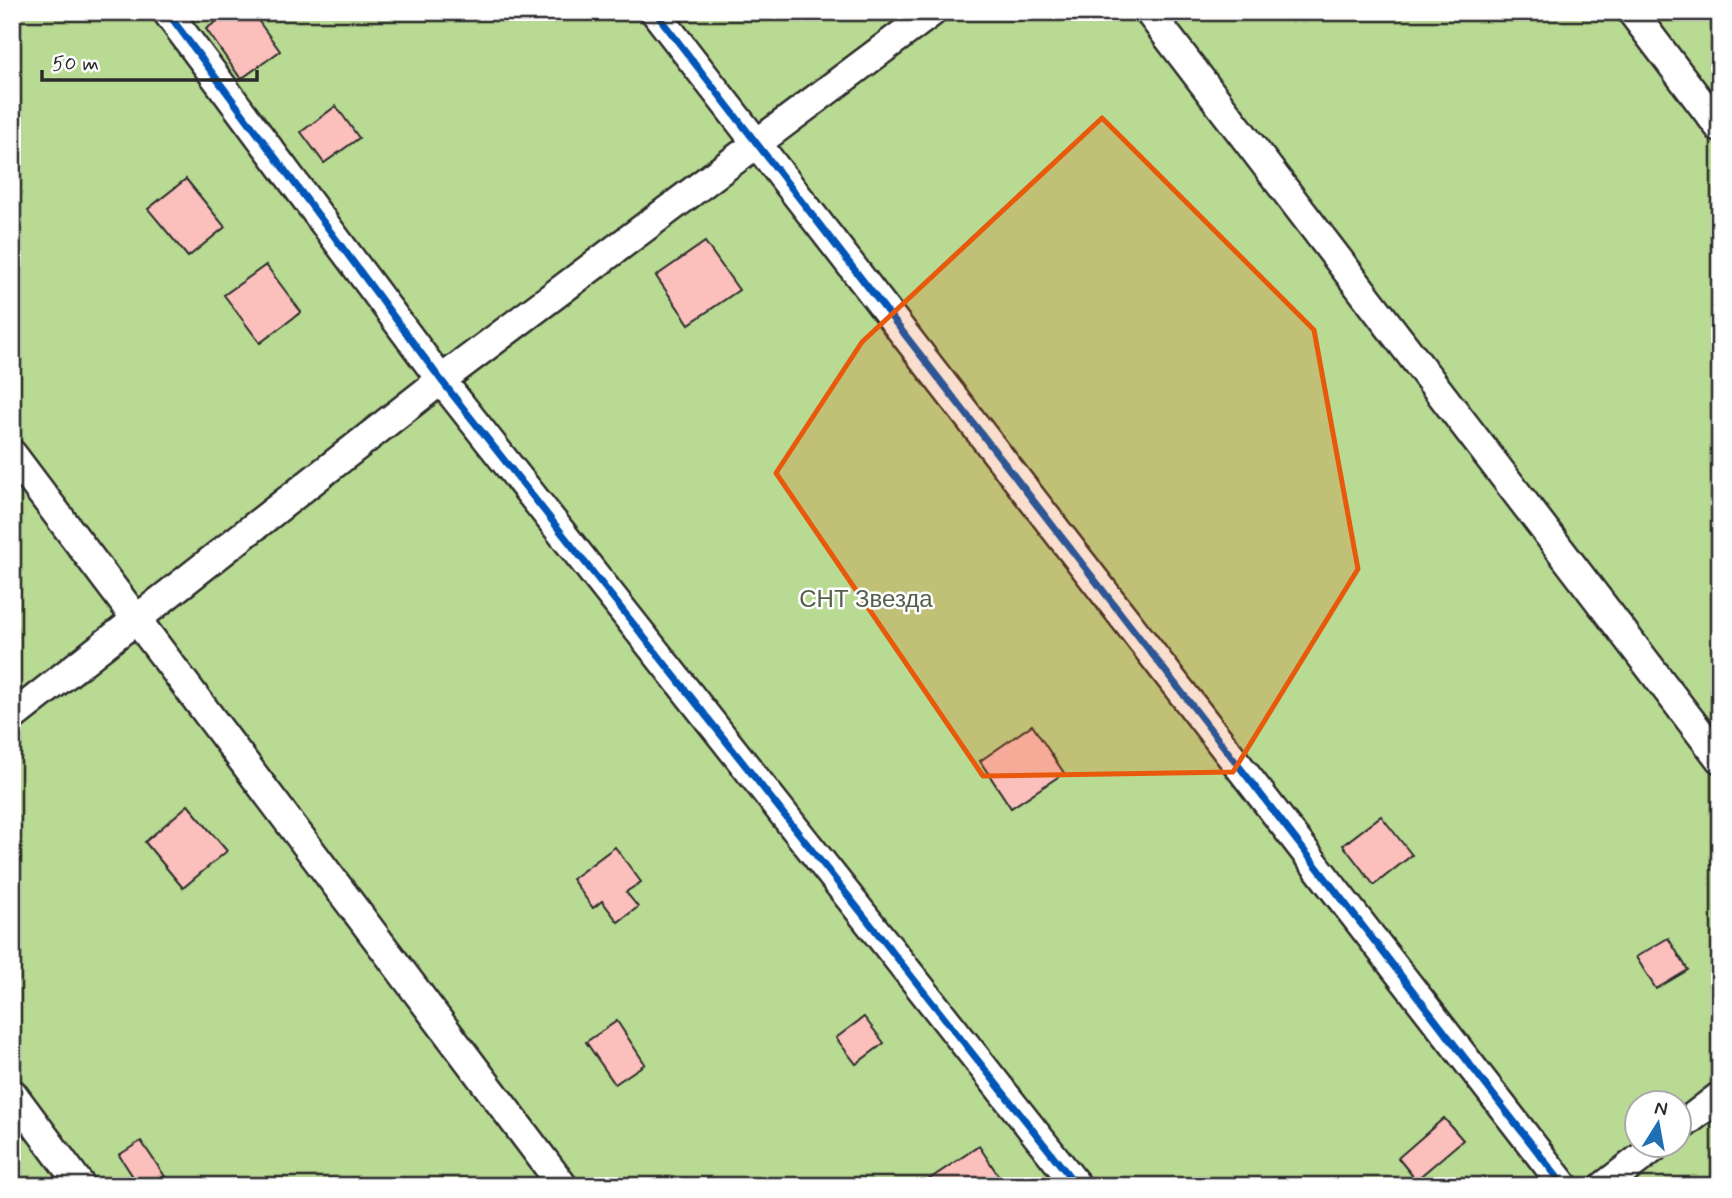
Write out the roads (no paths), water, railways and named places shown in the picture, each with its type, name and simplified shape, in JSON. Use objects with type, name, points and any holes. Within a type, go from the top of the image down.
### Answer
[{"type":"street","points":[[167,12],[441,380],[1077,1186]]},
{"type":"street","points":[[655,12],[1564,1186]]},
{"type":"street","points":[[12,717],[441,380],[932,12]]},
{"type":"street","points":[[1149,12],[1720,759]]},
{"type":"street","points":[[1632,12],[1720,128]]},
{"type":"street","points":[[12,454],[563,1186]]},
{"type":"street","points":[[12,1093],[81,1186]]},
{"type":"street","points":[[1694,1116],[1720,1096]]},
{"type":"street","points":[[1604,1186],[1638,1160]]},
{"type":"park label","name":"СНТ Звезда","points":[[866,599]]}]
